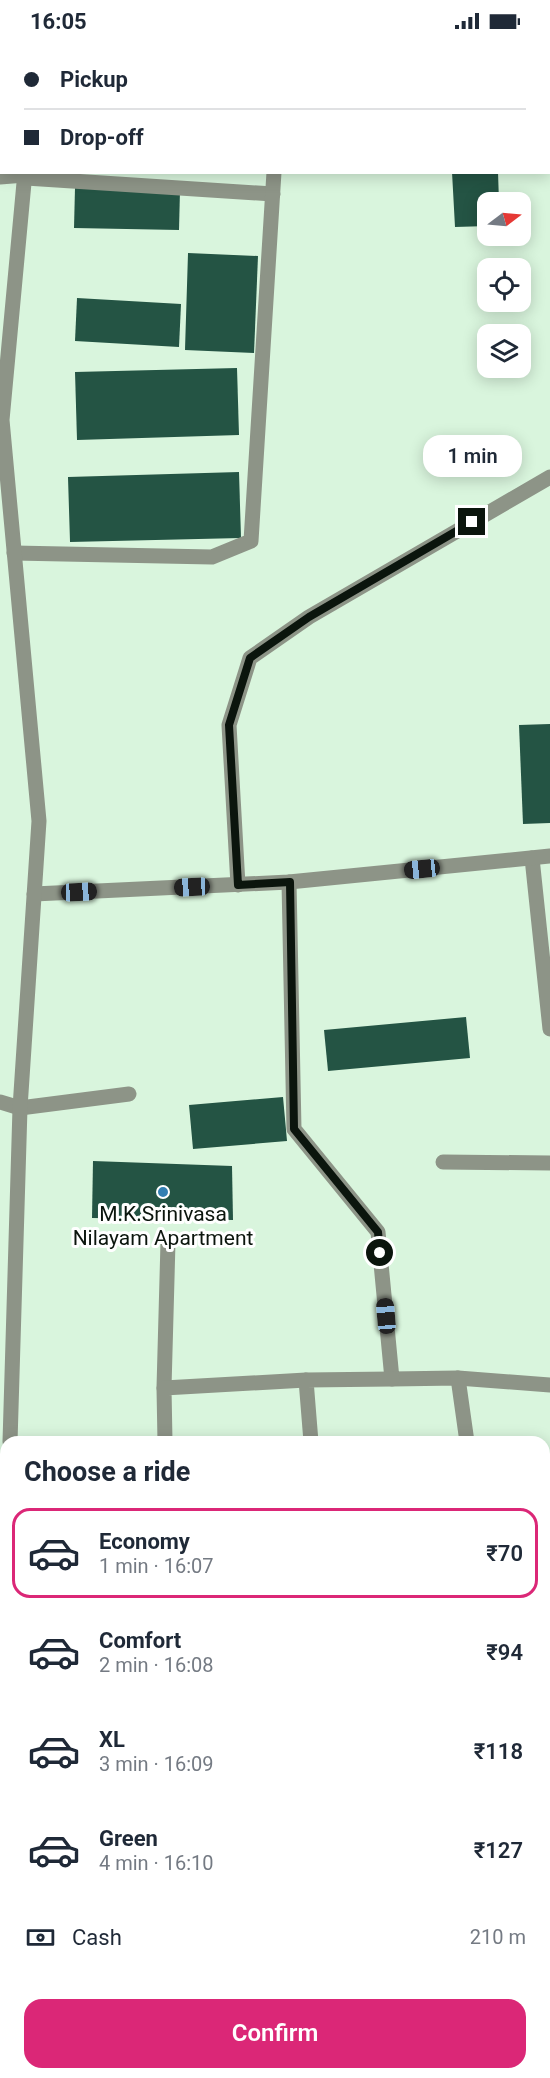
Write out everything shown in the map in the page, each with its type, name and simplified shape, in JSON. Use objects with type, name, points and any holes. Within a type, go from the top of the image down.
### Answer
[{"type":"street","points":[[25,174],[26,178],[273,194]]},
{"type":"street","points":[[0,177],[25,174]]},
{"type":"street","points":[[10,1436],[6,1365],[39,821],[2,420],[25,174]]},
{"type":"street","points":[[14,553],[212,557],[251,541],[274,174]]},
{"type":"street","points":[[238,885],[229,725],[250,658],[309,617],[550,477]]},
{"type":"street","points":[[34,894],[290,882],[550,856]]},
{"type":"street","points":[[532,858],[550,1029]]},
{"type":"street","points":[[290,882],[294,1129],[378,1232],[392,1379]]},
{"type":"street","points":[[0,1102],[20,1108],[129,1094]]},
{"type":"street","points":[[443,1162],[550,1163]]},
{"type":"street","points":[[165,1436],[168,1242]]},
{"type":"street","points":[[458,1378],[466,1436]]},
{"type":"street","points":[[164,1388],[306,1380],[458,1378],[550,1385]]},
{"type":"street","points":[[306,1380],[311,1436]]},
{"type":"building","points":[[452,174],[498,174],[499,192],[477,192],[477,226],[455,227]]},
{"type":"building","points":[[75,188],[180,190],[179,230],[74,228]]},
{"type":"building","points":[[188,253],[258,256],[254,353],[185,350]]},
{"type":"building","points":[[77,298],[181,304],[179,347],[75,341]]},
{"type":"building","points":[[237,368],[239,435],[77,440],[75,372]]},
{"type":"building","points":[[239,472],[241,538],[70,542],[68,477]]},
{"type":"building","points":[[550,724],[550,823],[523,824],[519,725]]},
{"type":"building","points":[[466,1017],[470,1058],[328,1071],[324,1030]]},
{"type":"building","points":[[283,1097],[287,1141],[193,1149],[189,1105]]},
{"type":"building","name":"M.K.Srinivasa Nilayam Apartment","points":[[93,1161],[232,1166],[233,1220],[92,1218]]},
{"type":"place","name":"M.K.Srinivasa Nilayam Apartment","points":[[163,1192]]},
{"type":"route","points":[[380,1253],[378,1232],[294,1129],[290,882],[238,885],[229,725],[250,658],[309,617],[472,522]]}]
